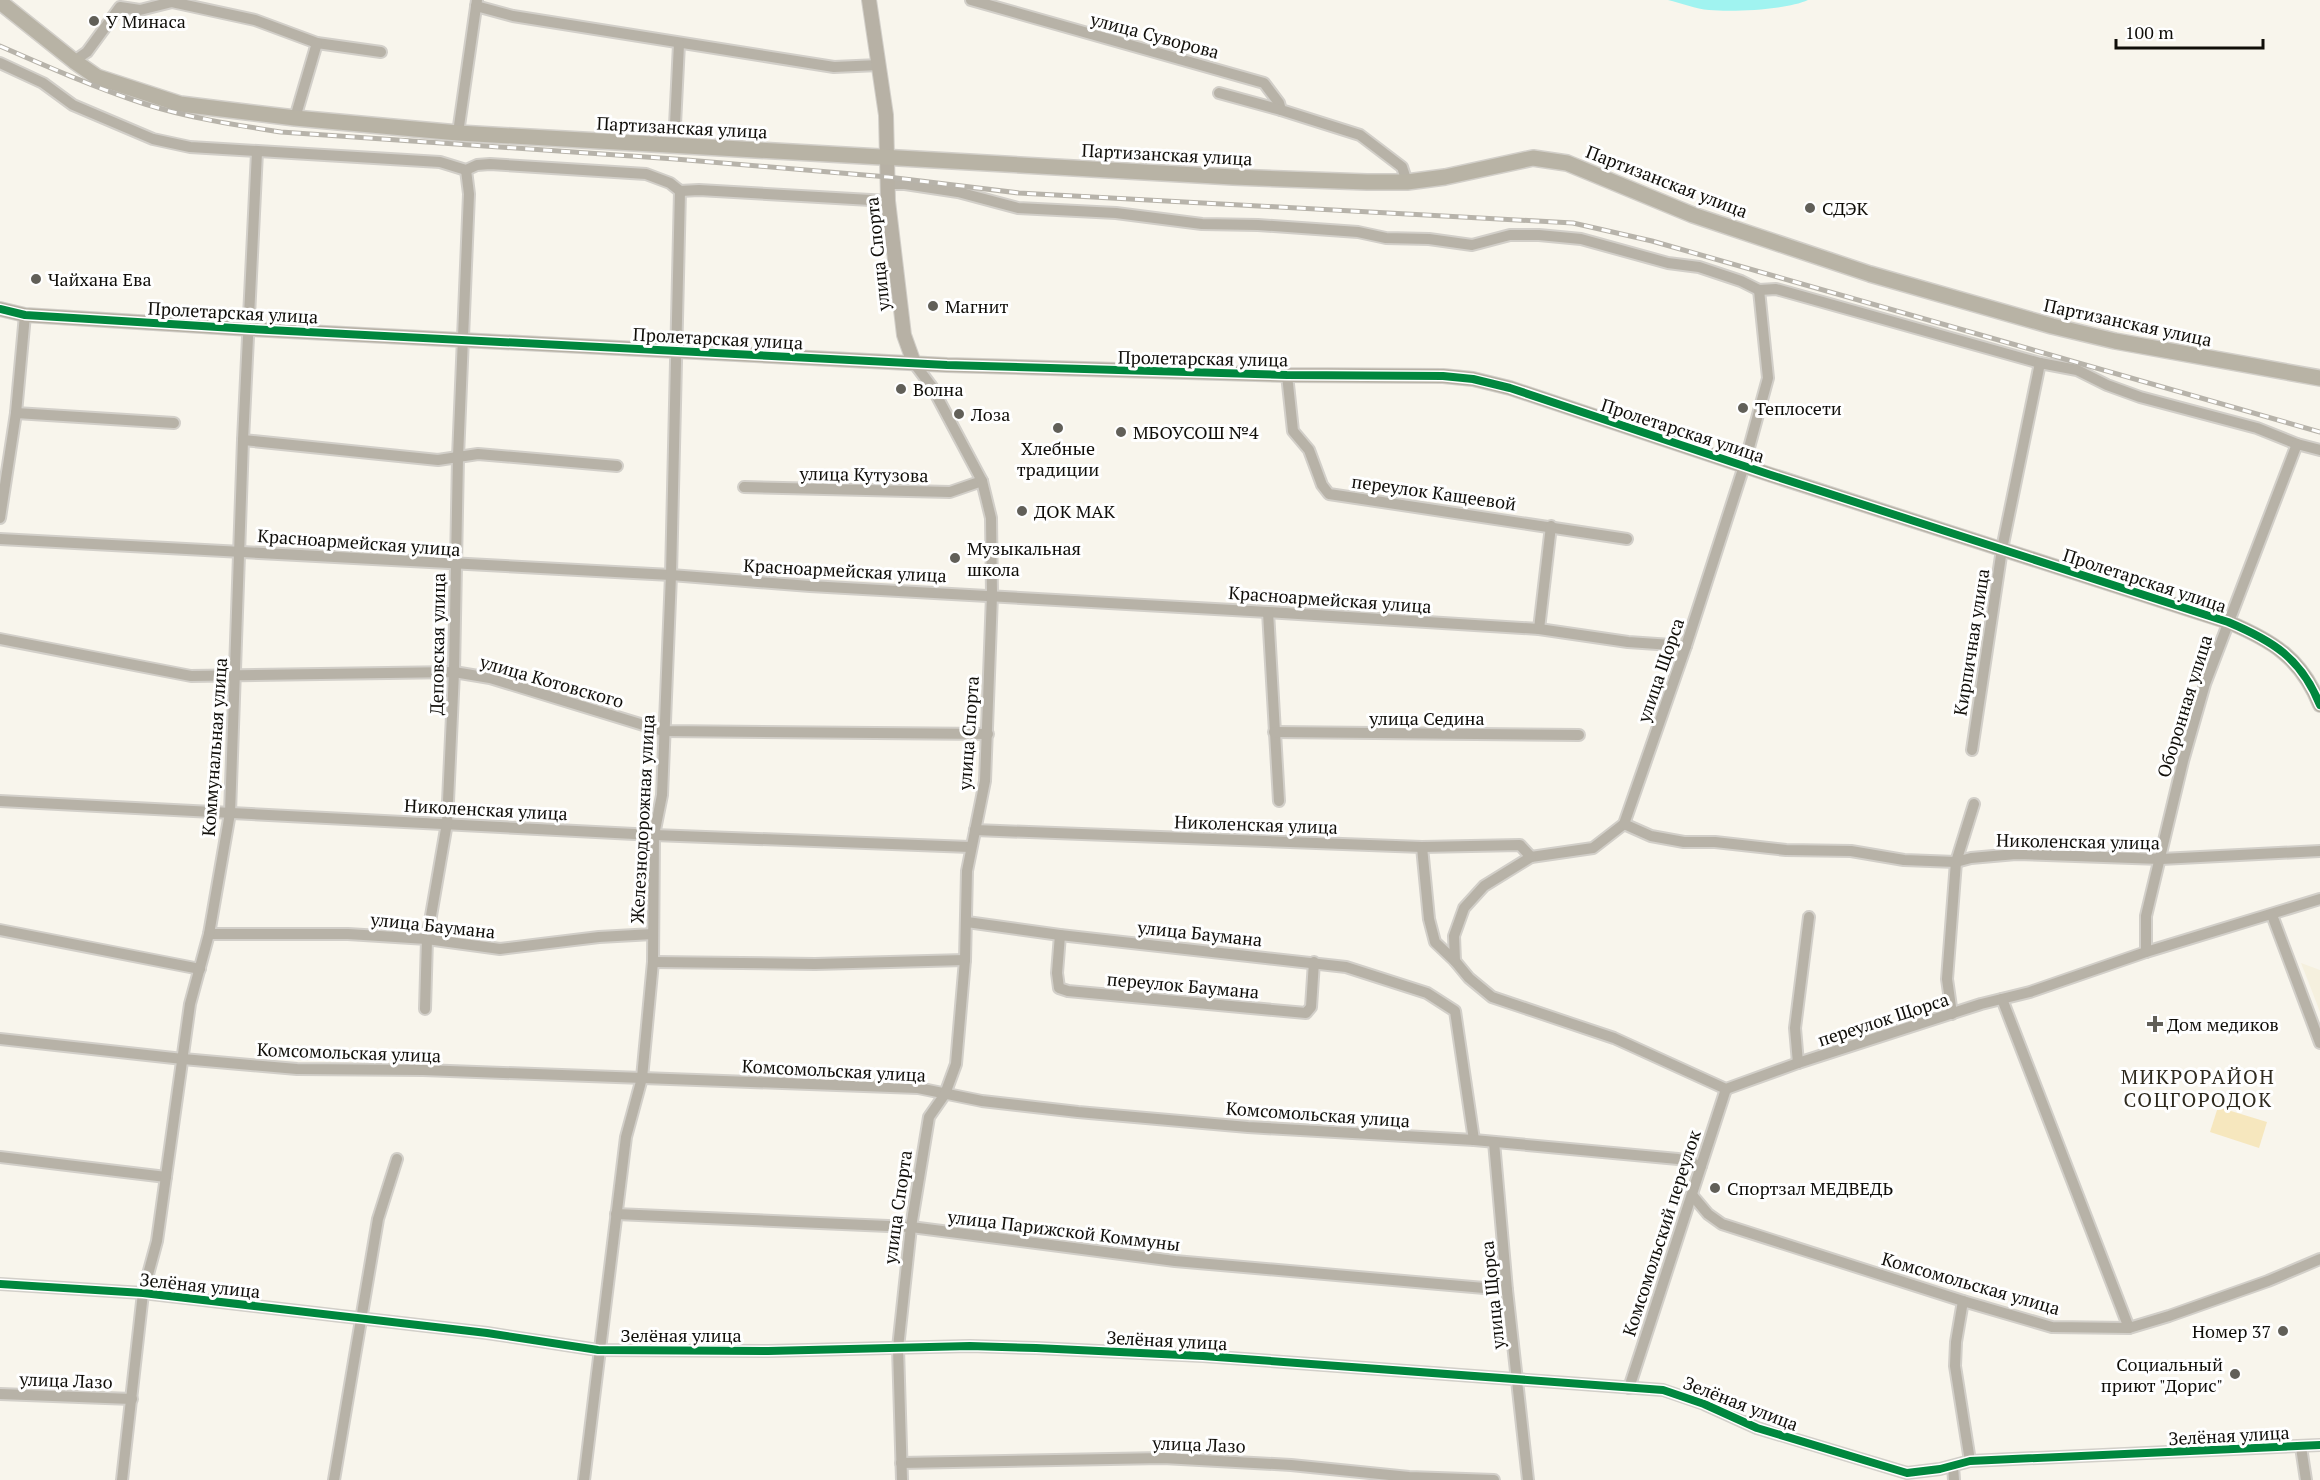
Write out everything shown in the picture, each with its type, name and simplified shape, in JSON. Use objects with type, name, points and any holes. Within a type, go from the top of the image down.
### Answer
[{"type":"main road","name":"Партизанская улица","points":[[2,5],[97,76],[180,104],[295,118],[458,133],[1233,177],[1407,182],[1445,177],[1508,162],[1533,158],[1550,159],[1567,163],[1693,215],[1870,274],[2007,313],[2148,349],[2320,378]]},
{"type":"street","name":"улица Спорта","points":[[869,0],[886,115],[888,201],[904,335],[914,363],[932,387],[982,481],[991,518],[992,595],[988,734],[984,781],[967,871],[965,960],[956,1064],[945,1094],[928,1117],[911,1227],[898,1348],[902,1480]]},
{"type":"street","name":"улица Суворова","points":[[971,0],[1264,83],[1279,103],[1281,110]]},
{"type":"street","points":[[74,61],[87,52],[120,7],[140,10],[172,2],[255,20],[317,43],[381,52]]},
{"type":"street","points":[[458,133],[477,3],[513,16],[679,44],[834,67],[879,65]]},
{"type":"street","points":[[295,118],[317,43]]},
{"type":"street","points":[[675,125],[679,44]]},
{"type":"street","points":[[0,63],[43,83],[73,105],[153,139],[190,147],[440,162],[466,170],[477,165],[490,164],[646,174],[670,183],[680,192],[711,190],[888,201]]},
{"type":"street","points":[[1219,93],[1360,135],[1402,167],[1407,182]]},
{"type":"street","name":"Коммунальная улица","points":[[122,1480],[143,1293],[157,1241],[190,1004],[209,934],[230,813],[243,440],[257,152]]},
{"type":"street","name":"Деповская улица","points":[[425,1009],[427,939],[447,823],[454,672],[462,340],[469,194],[466,170]]},
{"type":"street","points":[[888,184],[904,184],[958,192],[1018,208],[1116,213],[1202,224],[1258,225],[1358,232],[1386,238],[1428,239],[1472,245],[1510,235],[1581,239],[1668,263],[1698,267],[1741,281],[1759,290],[1776,289],[2040,363],[2077,370],[2107,385],[2140,397],[2257,428],[2297,444],[2320,450]]},
{"type":"street","name":"Железнодорожная улица","points":[[584,1480],[598,1350],[626,1137],[642,1078],[653,962],[654,835],[662,795],[671,575],[680,192]]},
{"type":"street","name":"улица Щорса","points":[[1624,824],[1686,646],[1744,466],[1768,378],[1759,290]]},
{"type":"street","points":[[0,518],[16,412],[9,310]]},
{"type":"street","name":"Пролетарская улица","points":[[9,310],[250,329],[914,363],[1287,375],[1413,375],[1473,379],[1510,388],[2228,622],[2271,642],[2289,656],[2312,686],[2320,705]]},
{"type":"street","name":"Кирпичная улица","points":[[1972,750],[2002,549],[2040,363]]},
{"type":"street","name":"переулок Кащеевой","points":[[1287,375],[1293,431],[1309,450],[1322,485],[1329,494],[1627,539]]},
{"type":"street","points":[[16,412],[174,423]]},
{"type":"street","points":[[243,440],[438,460],[478,454],[617,466]]},
{"type":"street","name":"Оборонная улица","points":[[2146,952],[2146,916],[2183,761],[2205,684],[2297,444]]},
{"type":"street","name":"улица Кутузова","points":[[744,487],[950,492],[982,481]]},
{"type":"street","points":[[1539,629],[1551,526]]},
{"type":"street","name":"Красноармейская улица","points":[[0,539],[671,575],[1539,629],[1628,642],[1686,646]]},
{"type":"street","points":[[1268,612],[1279,801]]},
{"type":"street","name":"улица Котовского","points":[[0,639],[191,676],[454,672],[490,678],[663,731],[988,734]]},
{"type":"street","name":"улица Седина","points":[[1274,732],[1580,735]]},
{"type":"street","name":"Николенская улица","points":[[0,801],[654,835],[970,847]]},
{"type":"street","points":[[1952,1014],[1947,979],[1956,862],[1974,804]]},
{"type":"street","points":[[1455,961],[1454,936],[1464,908],[1484,886],[1531,857],[1593,848],[1624,824]]},
{"type":"street","name":"Николенская улица","points":[[1624,824],[1652,836],[1684,842],[1714,842],[1786,850],[1851,851],[1904,860],[1956,862],[1971,858],[2016,854],[2161,859],[2320,850]]},
{"type":"street","name":"Николенская улица","points":[[975,830],[1422,847],[1520,845],[1531,857]]},
{"type":"street","points":[[1422,847],[1429,919],[1435,942],[1469,978],[1492,997],[1614,1038],[1726,1089]]},
{"type":"street","name":"переулок Щорса","points":[[1726,1089],[1798,1063],[2320,899]]},
{"type":"street","points":[[2271,915],[2320,1043]]},
{"type":"street","points":[[1798,1063],[1795,1028],[1809,917]]},
{"type":"street","name":"улица Баумана","points":[[966,922],[1060,935],[1314,962],[1346,967],[1427,993],[1455,1011],[1474,1140]]},
{"type":"street","points":[[0,930],[200,969]]},
{"type":"street","name":"улица Баумана","points":[[209,934],[348,934],[427,939],[500,949],[599,937],[653,934]]},
{"type":"street","name":"переулок Баумана","points":[[1060,935],[1057,973],[1059,988],[1068,991],[1306,1013],[1311,1007],[1314,962]]},
{"type":"street","points":[[653,962],[815,964],[965,960]]},
{"type":"street","points":[[2002,999],[2128,1328]]},
{"type":"street","name":"Комсомольская улица","points":[[0,1039],[297,1069],[423,1070],[918,1088],[945,1094],[1077,1112],[1226,1125],[1474,1140],[1678,1159],[1701,1166]]},
{"type":"street","name":"Комсомольский переулок","points":[[1629,1388],[1726,1089]]},
{"type":"street","name":"улица Щорса","points":[[1494,1142],[1507,1290],[1528,1480]]},
{"type":"street","points":[[0,1158],[166,1177]]},
{"type":"street","points":[[334,1480],[378,1220],[397,1159]]},
{"type":"street","name":"Комсомольская улица","points":[[1692,1195],[1707,1214],[1722,1224],[2052,1327],[2128,1328],[2268,1281],[2320,1259]]},
{"type":"street","name":"улица Парижской Коммуны","points":[[616,1214],[911,1227],[1175,1261],[1507,1290]]},
{"type":"street","name":"Зелёная улица","points":[[0,1284],[143,1293],[487,1333],[598,1350],[768,1351],[970,1346],[1191,1355],[1663,1390],[1704,1404],[1756,1428],[1907,1473],[1970,1461],[2320,1445]]},
{"type":"street","points":[[1963,1301],[1956,1342],[1955,1366],[1970,1461]]},
{"type":"street","name":"улица Лазо","points":[[0,1394],[132,1399]]},
{"type":"street","points":[[2301,1447],[2306,1480]]},
{"type":"street","name":"улица Лазо","points":[[901,1463],[1163,1458],[1290,1465],[1409,1477],[1494,1480]]},
{"type":"street","points":[[1953,1466],[1954,1480]]},
{"type":"shaded area","points":[[2301,963],[2320,970],[2320,1012],[2310,986]]},
{"type":"shaded area","points":[[2218,1107],[2267,1122],[2259,1148],[2210,1132]]},
{"type":"water","points":[[1668,0],[1808,0],[1774,8],[1732,11],[1704,9]]},
{"type":"railway","points":[[0,46],[90,84],[145,104],[196,117],[281,132],[675,159],[888,177],[1019,193],[1573,223],[1652,241],[2320,432]]},
{"type":"cycle path","points":[[0,309],[25,315],[250,329],[947,365],[1287,375],[1443,376],[1473,379],[1510,388],[1771,475],[2228,622],[2259,636],[2284,653],[2304,675],[2320,705]]},
{"type":"cycle path","points":[[0,1284],[143,1293],[487,1333],[598,1350],[768,1351],[970,1346],[1036,1348],[1203,1356],[1663,1390],[1704,1404],[1757,1428],[1907,1473],[1940,1469],[1970,1461],[2320,1445]]},
{"type":"place","name":"У Минаса","points":[[94,21]]},
{"type":"place","name":"СДЭК","points":[[1810,208]]},
{"type":"place","name":"Чайхана Ева","points":[[36,279]]},
{"type":"place","name":"Магнит","points":[[933,306]]},
{"type":"place","name":"Волна","points":[[901,389]]},
{"type":"place","name":"Теплосети","points":[[1743,408]]},
{"type":"place","name":"Лоза","points":[[959,414]]},
{"type":"place","name":"Хлебные традиции","points":[[1058,428]]},
{"type":"place","name":"МБОУСОШ №4","points":[[1121,432]]},
{"type":"place","name":"ДОК МАК","points":[[1022,511]]},
{"type":"place","name":"Музыкальная школа","points":[[955,558]]},
{"type":"place","name":"Дом медиков","points":[[2155,1024]]},
{"type":"place","name":"Спортзал МЕДВЕДЬ","points":[[1715,1188]]},
{"type":"place","name":"Номер 37","points":[[2283,1331]]},
{"type":"place","name":"Социальный приют \"Дорис\"","points":[[2235,1374]]},
{"type":"district","name":"МИКРОРАЙОН СОЦГОРОДОК","points":[[2198,1088]]}]
